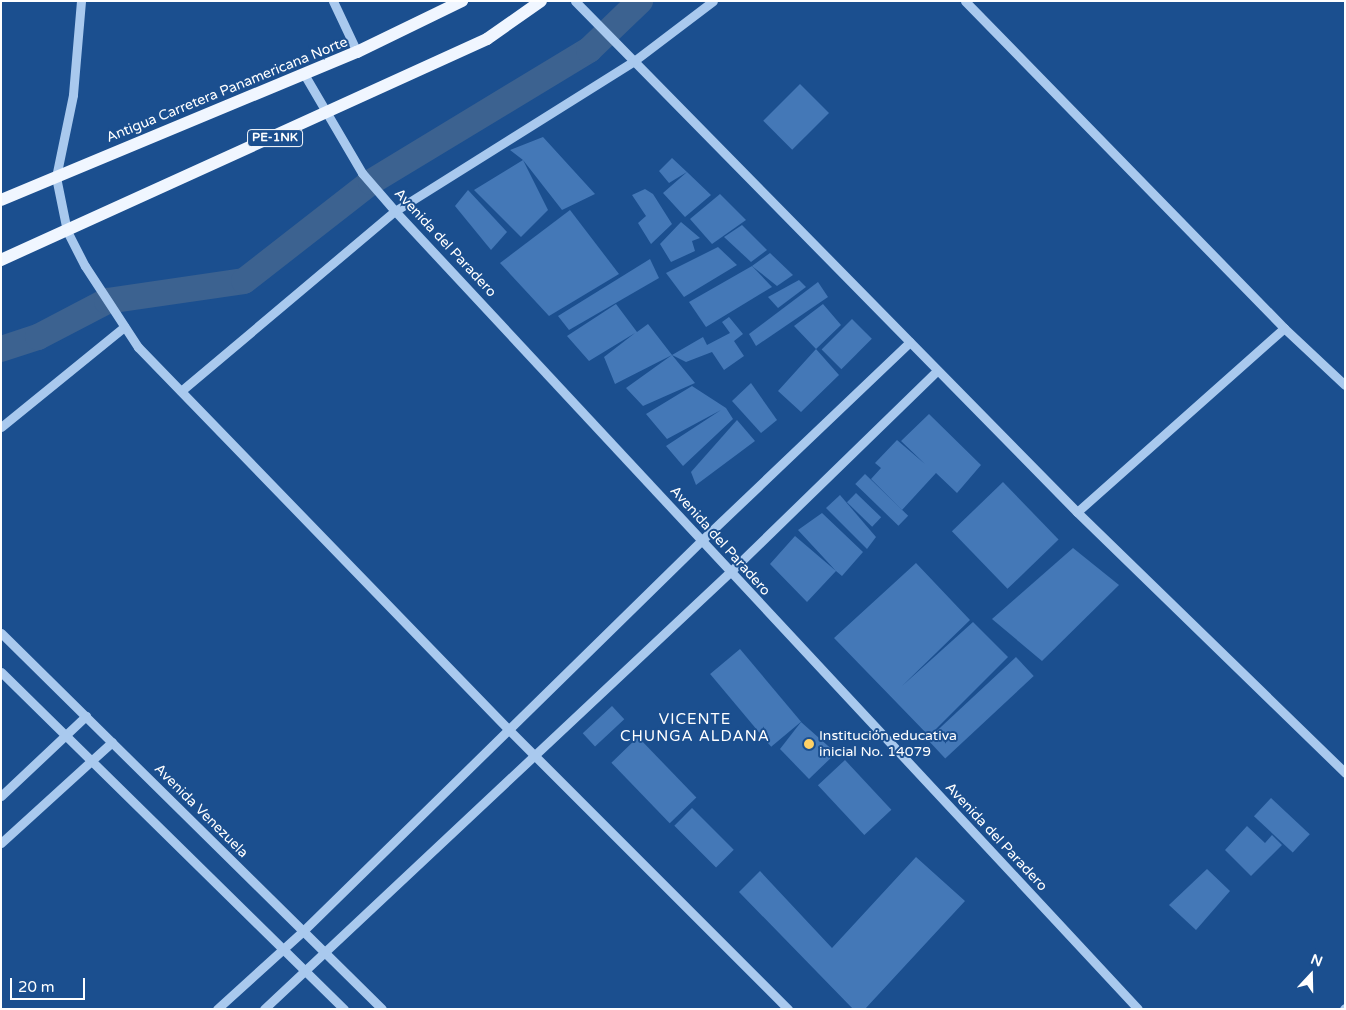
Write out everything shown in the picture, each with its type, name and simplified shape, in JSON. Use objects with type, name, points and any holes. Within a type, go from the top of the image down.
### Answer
[{"type":"main road","name":"Antigua Carretera Panamericana Norte","points":[[1,200],[357,52],[462,1]]},
{"type":"main road","name":"PE-1NK","points":[[1,260],[327,115],[487,40],[541,1]]},
{"type":"street","points":[[81,1],[73,95],[56,176],[67,230],[124,327],[181,392],[509,730],[788,1009]]},
{"type":"street","points":[[333,1],[357,52]]},
{"type":"street","points":[[575,1],[1078,512],[1345,773]]},
{"type":"street","points":[[181,392],[395,211],[634,61],[713,1]]},
{"type":"street","points":[[965,1],[1284,328],[1345,385]]},
{"type":"street","name":"Avenida del Paradero","points":[[304,74],[362,173],[395,211],[1138,1009]]},
{"type":"street","points":[[1,427],[124,327]]},
{"type":"street","points":[[1078,512],[1284,328]]},
{"type":"street","points":[[217,1009],[303,931],[702,540],[910,342]]},
{"type":"street","points":[[264,1009],[730,572],[938,371]]},
{"type":"street","name":"Avenida Venezuela","points":[[1,633],[382,1009]]},
{"type":"street","points":[[1,672],[344,1009]]},
{"type":"street","points":[[1,796],[86,716]]},
{"type":"street","points":[[1,843],[112,742]]},
{"type":"building","points":[[800,84],[829,113],[792,150],[763,121]]},
{"type":"building","points":[[543,137],[595,194],[562,210],[523,160],[510,150]]},
{"type":"building","points":[[672,158],[687,172],[669,183],[659,171]]},
{"type":"building","points":[[523,160],[548,210],[521,237],[474,190]]},
{"type":"building","points":[[687,172],[711,195],[685,217],[663,193]]},
{"type":"building","points":[[645,189],[653,194],[672,224],[651,244],[638,223],[646,216],[632,195]]},
{"type":"building","points":[[468,190],[507,232],[491,250],[455,206]]},
{"type":"building","points":[[720,194],[746,220],[712,244],[690,219]]},
{"type":"building","points":[[570,210],[619,274],[549,316],[500,263]]},
{"type":"building","points":[[681,222],[700,238],[692,241],[695,251],[671,262],[660,244]]},
{"type":"building","points":[[742,225],[767,250],[751,262],[724,237]]},
{"type":"building","points":[[718,247],[737,265],[684,297],[666,273]]},
{"type":"building","points":[[770,253],[793,275],[777,286],[752,266]]},
{"type":"building","points":[[650,259],[659,278],[569,330],[558,316]]},
{"type":"building","points":[[752,266],[772,287],[706,327],[689,302]]},
{"type":"building","points":[[799,280],[806,287],[778,308],[768,297]]},
{"type":"building","points":[[818,282],[828,297],[756,346],[749,334]]},
{"type":"building","points":[[616,304],[637,332],[648,324],[672,355],[615,384],[604,357],[635,333],[589,361],[567,336]]},
{"type":"building","points":[[823,304],[841,325],[816,349],[794,326]]},
{"type":"building","points":[[729,317],[743,334],[734,341],[744,356],[724,370],[712,352],[686,362],[672,355],[703,337],[707,345],[730,333],[722,322]]},
{"type":"building","points":[[852,319],[872,339],[841,369],[822,349]]},
{"type":"building","points":[[816,349],[839,375],[801,412],[778,391]]},
{"type":"building","points":[[672,355],[695,383],[643,406],[626,388]]},
{"type":"building","points":[[751,383],[777,420],[761,433],[732,401]]},
{"type":"building","points":[[692,386],[726,408],[733,419],[683,466],[666,446],[721,410],[667,439],[646,414]]},
{"type":"building","points":[[929,414],[981,465],[957,493],[936,473],[902,510],[871,479],[881,468],[875,463],[897,440],[925,464],[901,441]]},
{"type":"building","points":[[737,420],[755,441],[696,485],[691,472]]},
{"type":"building","points":[[865,474],[908,516],[898,526],[855,484]]},
{"type":"building","points":[[1003,482],[1059,540],[1007,589],[952,531]]},
{"type":"building","points":[[856,493],[881,517],[872,527],[847,502]]},
{"type":"building","points":[[840,495],[876,537],[867,549],[826,508]]},
{"type":"building","points":[[822,513],[863,552],[842,576],[798,530]]},
{"type":"building","points":[[795,536],[836,571],[807,602],[770,564]]},
{"type":"building","points":[[1073,548],[1119,585],[1042,661],[992,619]]},
{"type":"building","points":[[916,563],[970,620],[902,686],[973,622],[1008,657],[929,736],[834,638]]},
{"type":"building","points":[[740,649],[801,722],[771,747],[710,674]]},
{"type":"building","points":[[1016,657],[1034,676],[945,759],[928,740]]},
{"type":"building","points":[[612,706],[624,719],[595,746],[583,733]]},
{"type":"building","points":[[801,722],[836,753],[809,779],[780,749]]},
{"type":"building","points":[[638,737],[696,797],[670,823],[611,763]]},
{"type":"building","points":[[845,760],[891,810],[864,835],[818,785]]},
{"type":"building","points":[[1271,798],[1310,834],[1293,852],[1254,816]]},
{"type":"building","points":[[692,808],[734,850],[716,867],[674,826]]},
{"type":"building","points":[[1247,826],[1265,843],[1272,835],[1282,845],[1251,876],[1225,850]]},
{"type":"building","points":[[916,857],[965,901],[865,1009],[853,1009],[739,892],[760,871],[832,948]]},
{"type":"building","points":[[1207,869],[1230,891],[1196,930],[1169,905]]},
{"type":"waterway","points":[[1,349],[38,337],[107,301],[244,281],[371,182],[589,50],[640,1]]},
{"type":"place","name":"Institución educativa inicial No. 14079","points":[[809,744]]},
{"type":"district","name":"VICENTE CHUNGA ALDANA","points":[[695,728]]}]
